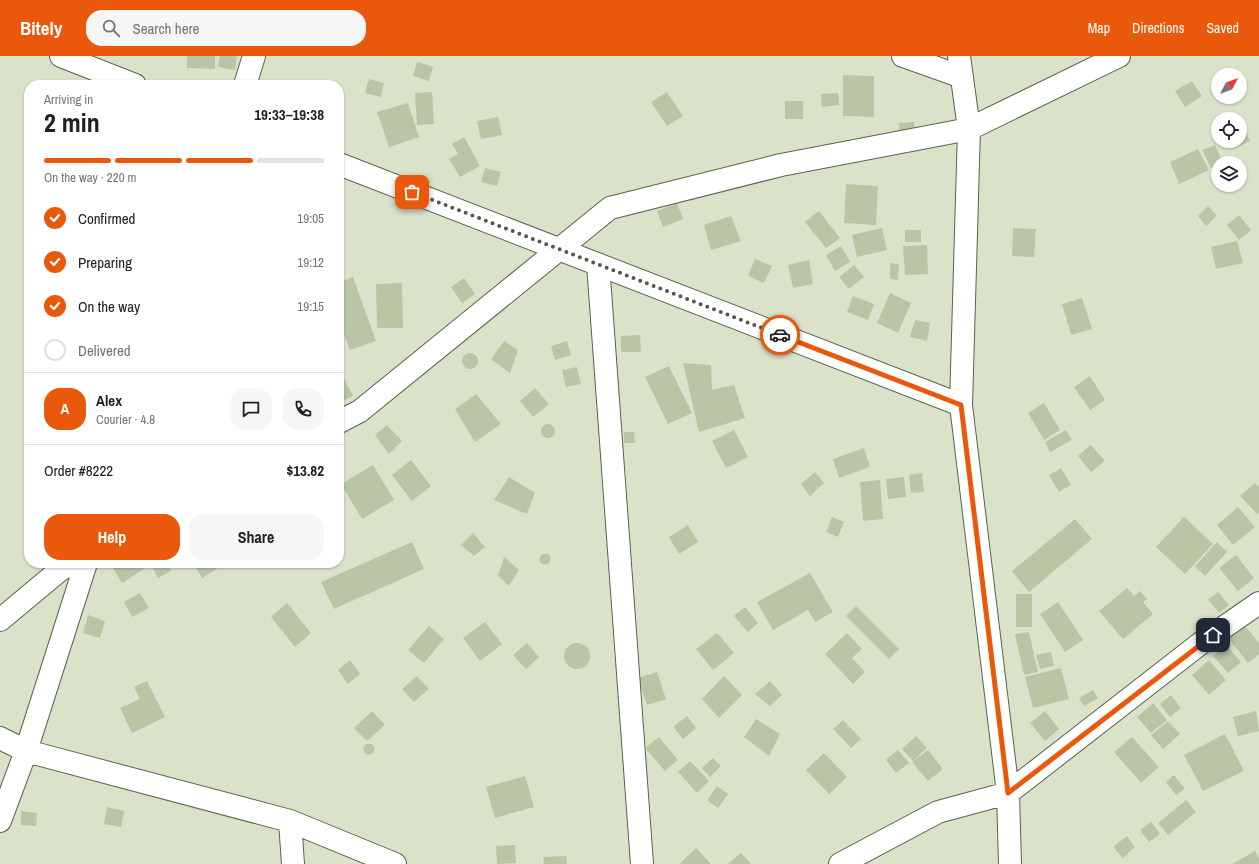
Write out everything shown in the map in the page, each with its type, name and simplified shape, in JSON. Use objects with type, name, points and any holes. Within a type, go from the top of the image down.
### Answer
[{"type":"street","points":[[61,56],[122,80]]},
{"type":"street","points":[[247,80],[254,56]]},
{"type":"street","points":[[903,56],[960,66],[969,129],[961,405],[1008,793],[1010,864]]},
{"type":"street","points":[[344,419],[360,411],[610,208],[781,165],[969,129],[1119,56]]},
{"type":"street","points":[[344,166],[961,405]]},
{"type":"street","points":[[598,264],[642,864]]},
{"type":"street","points":[[0,620],[64,568]]},
{"type":"street","points":[[0,821],[26,751],[84,568]]},
{"type":"street","points":[[840,864],[938,812],[1008,793],[1201,643],[1259,603]]},
{"type":"street","points":[[0,738],[26,751],[290,821],[395,864]]},
{"type":"street","points":[[290,821],[293,864]]},
{"type":"building","points":[[187,56],[215,56],[215,69],[187,68]]},
{"type":"building","points":[[220,56],[237,56],[235,70],[218,67]]},
{"type":"building","points":[[417,62],[433,67],[429,81],[413,76]]},
{"type":"building","points":[[843,75],[874,76],[874,117],[843,116]]},
{"type":"building","points":[[369,79],[384,83],[381,97],[365,93]]},
{"type":"building","points":[[1192,81],[1202,96],[1185,107],[1175,91]]},
{"type":"building","points":[[432,92],[434,124],[417,125],[415,93]]},
{"type":"building","points":[[667,92],[683,116],[667,126],[651,102]]},
{"type":"building","points":[[838,93],[839,105],[822,107],[821,94]]},
{"type":"building","points":[[785,101],[803,101],[803,119],[785,119]]},
{"type":"building","points":[[408,103],[419,137],[389,147],[377,112]]},
{"type":"building","points":[[498,117],[502,135],[481,139],[477,121]]},
{"type":"building","points":[[914,122],[915,137],[900,138],[899,123]]},
{"type":"building","points":[[1247,134],[1250,141],[1247,142]]},
{"type":"building","points":[[464,137],[480,166],[460,177],[449,159],[458,154],[452,144]]},
{"type":"building","points":[[1211,147],[1211,148],[1216,148],[1220,156],[1211,156],[1211,168],[1202,150]]},
{"type":"building","points":[[1198,149],[1209,170],[1179,184],[1170,162]]},
{"type":"building","points":[[485,168],[501,172],[497,186],[481,182]]},
{"type":"building","points":[[846,184],[878,186],[876,225],[844,223]]},
{"type":"building","points":[[677,203],[683,219],[663,227],[657,211]]},
{"type":"building","points":[[1208,206],[1217,216],[1206,226],[1198,216]]},
{"type":"building","points":[[819,211],[840,238],[826,248],[805,222]]},
{"type":"building","points":[[1239,215],[1251,230],[1239,240],[1227,225]]},
{"type":"building","points":[[731,216],[741,241],[711,250],[704,225]]},
{"type":"building","points":[[882,228],[887,250],[857,257],[852,235]]},
{"type":"building","points":[[1013,228],[1036,229],[1034,257],[1012,256]]},
{"type":"building","points":[[905,230],[921,230],[921,242],[905,242]]},
{"type":"building","points":[[1237,241],[1243,263],[1216,269],[1211,247]]},
{"type":"building","points":[[927,245],[928,274],[905,275],[903,246]]},
{"type":"building","points":[[841,246],[850,262],[835,271],[826,255]]},
{"type":"building","points":[[755,259],[772,266],[764,283],[748,276]]},
{"type":"building","points":[[809,260],[813,284],[793,288],[788,265]]},
{"type":"building","points":[[890,263],[899,264],[898,280],[890,279]]},
{"type":"building","points":[[854,265],[864,277],[849,289],[839,277]]},
{"type":"building","points":[[353,277],[376,341],[350,350],[344,334],[344,280]]},
{"type":"building","points":[[464,278],[475,294],[462,303],[451,287]]},
{"type":"building","points":[[402,283],[403,328],[377,328],[376,284]]},
{"type":"building","points":[[890,293],[911,303],[898,333],[877,323]]},
{"type":"building","points":[[853,296],[874,304],[868,320],[847,312]]},
{"type":"building","points":[[1082,298],[1092,329],[1071,335],[1062,304]]},
{"type":"building","points":[[915,320],[930,323],[927,341],[910,337]]},
{"type":"building","points":[[640,335],[641,352],[621,352],[621,336]]},
{"type":"building","points":[[504,341],[518,350],[510,373],[491,359]]},
{"type":"building","points":[[567,341],[571,355],[555,360],[551,346]]},
{"type":"building","points":[[470,353],[476,355],[478,361],[476,367],[470,369],[464,367],[462,361],[464,355]]},
{"type":"building","points":[[683,363],[711,365],[712,390],[734,385],[745,418],[699,432]]},
{"type":"building","points":[[669,366],[692,413],[668,424],[645,377]]},
{"type":"building","points":[[577,367],[581,384],[566,387],[562,370]]},
{"type":"building","points":[[1090,376],[1105,400],[1090,410],[1074,387]]},
{"type":"building","points":[[344,379],[353,396],[344,400]]},
{"type":"building","points":[[535,388],[549,404],[533,417],[520,401]]},
{"type":"building","points":[[476,394],[501,424],[475,442],[455,409]]},
{"type":"building","points":[[1044,403],[1060,430],[1044,440],[1028,413]]},
{"type":"building","points":[[548,424],[553,426],[555,431],[553,436],[548,438],[543,436],[541,431],[543,426]]},
{"type":"building","points":[[387,425],[402,441],[389,454],[375,435]]},
{"type":"building","points":[[734,430],[748,457],[726,468],[712,441]]},
{"type":"building","points":[[1066,430],[1072,440],[1050,452],[1045,442]]},
{"type":"building","points":[[624,432],[634,432],[635,443],[624,443]]},
{"type":"building","points":[[1091,445],[1105,461],[1091,472],[1078,456]]},
{"type":"building","points":[[864,448],[870,467],[839,478],[833,459]]},
{"type":"building","points":[[411,460],[431,486],[412,501],[392,475]]},
{"type":"building","points":[[373,465],[394,500],[362,519],[344,489],[344,482]]},
{"type":"building","points":[[1061,468],[1071,485],[1059,492],[1049,475]]},
{"type":"building","points":[[815,472],[824,483],[810,496],[801,484]]},
{"type":"building","points":[[922,473],[924,492],[911,493],[909,475]]},
{"type":"building","points":[[509,477],[535,493],[527,514],[494,500]]},
{"type":"building","points":[[904,477],[906,497],[888,499],[886,479]]},
{"type":"building","points":[[880,480],[883,519],[863,521],[860,482]]},
{"type":"building","points":[[1255,483],[1259,487],[1259,512],[1257,514],[1240,496]]},
{"type":"building","points":[[1238,507],[1255,527],[1233,545],[1217,525]]},
{"type":"building","points":[[832,517],[844,522],[838,537],[826,532]]},
{"type":"building","points":[[1184,517],[1213,544],[1185,574],[1156,547]]},
{"type":"building","points":[[1075,519],[1092,539],[1029,592],[1012,571]]},
{"type":"building","points":[[688,525],[698,542],[679,554],[669,537]]},
{"type":"building","points":[[473,533],[485,547],[474,556],[461,545]]},
{"type":"building","points":[[412,542],[424,569],[334,609],[321,582]]},
{"type":"building","points":[[1217,542],[1227,552],[1205,576],[1195,566]]},
{"type":"building","points":[[543,554],[547,554],[549,555],[549,563],[543,564],[540,561],[540,557]]},
{"type":"building","points":[[1236,555],[1254,578],[1238,591],[1219,568]]},
{"type":"building","points":[[504,557],[519,570],[509,586],[498,576]]},
{"type":"building","points":[[113,568],[145,568],[122,583]]},
{"type":"building","points":[[153,568],[170,568],[171,571],[158,578]]},
{"type":"building","points":[[196,568],[218,568],[202,578]]},
{"type":"building","points":[[810,573],[833,612],[815,622],[808,610],[773,630],[757,602]]},
{"type":"building","points":[[1127,588],[1134,596],[1140,591],[1147,599],[1143,602],[1153,614],[1123,639],[1099,611]]},
{"type":"building","points":[[1218,592],[1229,605],[1219,613],[1208,600]]},
{"type":"building","points":[[140,593],[149,608],[132,617],[124,602]]},
{"type":"building","points":[[1016,594],[1032,594],[1032,627],[1016,627]]},
{"type":"building","points":[[1058,602],[1083,640],[1065,652],[1040,614]]},
{"type":"building","points":[[287,603],[311,633],[295,647],[271,617]]},
{"type":"building","points":[[856,606],[899,649],[889,659],[846,616]]},
{"type":"building","points":[[745,607],[758,623],[748,632],[734,616]]},
{"type":"building","points":[[88,615],[105,621],[100,638],[83,633]]},
{"type":"building","points":[[485,622],[502,644],[480,661],[463,638]]},
{"type":"building","points":[[1244,625],[1259,643],[1259,654],[1248,663],[1228,638]]},
{"type":"building","points":[[429,626],[444,639],[424,663],[408,650]]},
{"type":"building","points":[[1029,632],[1038,672],[1024,675],[1015,634]]},
{"type":"building","points":[[717,633],[734,653],[713,670],[696,649]]},
{"type":"building","points":[[847,633],[862,649],[852,658],[865,672],[853,684],[825,654]]},
{"type":"building","points":[[527,643],[539,657],[526,669],[513,655]]},
{"type":"building","points":[[577,643],[586,647],[590,656],[586,665],[577,669],[568,665],[564,656],[568,647]]},
{"type":"building","points":[[1226,645],[1241,662],[1228,673],[1213,656]]},
{"type":"building","points":[[1051,652],[1054,666],[1040,669],[1036,655]]},
{"type":"building","points":[[350,660],[360,674],[348,684],[338,670]]},
{"type":"building","points":[[1209,660],[1226,680],[1209,695],[1192,675]]},
{"type":"building","points":[[1061,668],[1069,699],[1033,708],[1025,677]]},
{"type":"building","points":[[657,672],[666,699],[647,705],[638,678]]},
{"type":"building","points":[[417,676],[429,689],[414,702],[402,689]]},
{"type":"building","points":[[724,676],[742,695],[719,718],[702,699]]},
{"type":"building","points":[[147,681],[165,717],[132,733],[120,708],[140,699],[134,687]]},
{"type":"building","points":[[770,681],[782,695],[770,706],[755,694]]},
{"type":"building","points":[[1093,690],[1098,698],[1084,706],[1079,698]]},
{"type":"building","points":[[1171,695],[1181,708],[1170,717],[1160,704]]},
{"type":"building","points":[[1153,703],[1167,720],[1151,733],[1137,717]]},
{"type":"building","points":[[372,711],[385,725],[367,741],[354,728]]},
{"type":"building","points":[[1045,711],[1059,729],[1045,741],[1030,723]]},
{"type":"building","points":[[1256,711],[1259,731],[1238,736],[1233,717]]},
{"type":"building","points":[[687,716],[696,728],[683,739],[673,727]]},
{"type":"building","points":[[756,719],[780,734],[769,756],[744,737]]},
{"type":"building","points":[[843,720],[861,739],[851,748],[833,729]]},
{"type":"building","points":[[1168,721],[1180,734],[1163,749],[1151,735]]},
{"type":"building","points":[[1225,734],[1244,771],[1203,791],[1184,755]]},
{"type":"building","points":[[916,736],[927,748],[913,761],[902,749]]},
{"type":"building","points":[[659,737],[678,760],[665,771],[645,748]]},
{"type":"building","points":[[1132,737],[1159,767],[1141,783],[1114,752]]},
{"type":"building","points":[[369,743],[373,745],[375,749],[373,753],[369,755],[365,753],[363,749],[365,745]]},
{"type":"building","points":[[898,750],[909,763],[896,773],[886,760]]},
{"type":"building","points":[[928,750],[943,769],[928,781],[912,762]]},
{"type":"building","points":[[824,753],[847,777],[829,794],[806,770]]},
{"type":"building","points":[[713,758],[721,766],[710,777],[702,768]]},
{"type":"building","points":[[690,761],[709,781],[697,793],[678,772]]},
{"type":"building","points":[[1174,775],[1185,789],[1176,795],[1166,782]]},
{"type":"building","points":[[525,776],[534,807],[495,818],[486,787]]},
{"type":"building","points":[[717,786],[728,794],[718,808],[707,800]]},
{"type":"building","points":[[1186,800],[1196,812],[1168,835],[1158,823]]},
{"type":"building","points":[[107,807],[124,811],[121,827],[104,824]]},
{"type":"building","points":[[21,811],[37,813],[36,826],[21,825]]},
{"type":"building","points":[[1151,822],[1160,834],[1149,842],[1140,830]]},
{"type":"building","points":[[1127,836],[1135,847],[1123,858],[1113,847]]},
{"type":"building","points":[[515,845],[516,863],[497,864],[496,846]]},
{"type":"building","points":[[696,848],[711,864],[679,864]]},
{"type":"building","points":[[1255,851],[1259,859],[1259,864],[1232,864]]},
{"type":"building","points":[[741,853],[751,864],[728,864]]},
{"type":"building","points":[[566,856],[567,864],[544,864],[543,857]]},
{"type":"way so far","points":[[412,192],[780,335]]},
{"type":"route","points":[[780,335],[961,405],[1008,793],[1213,635]]}]
